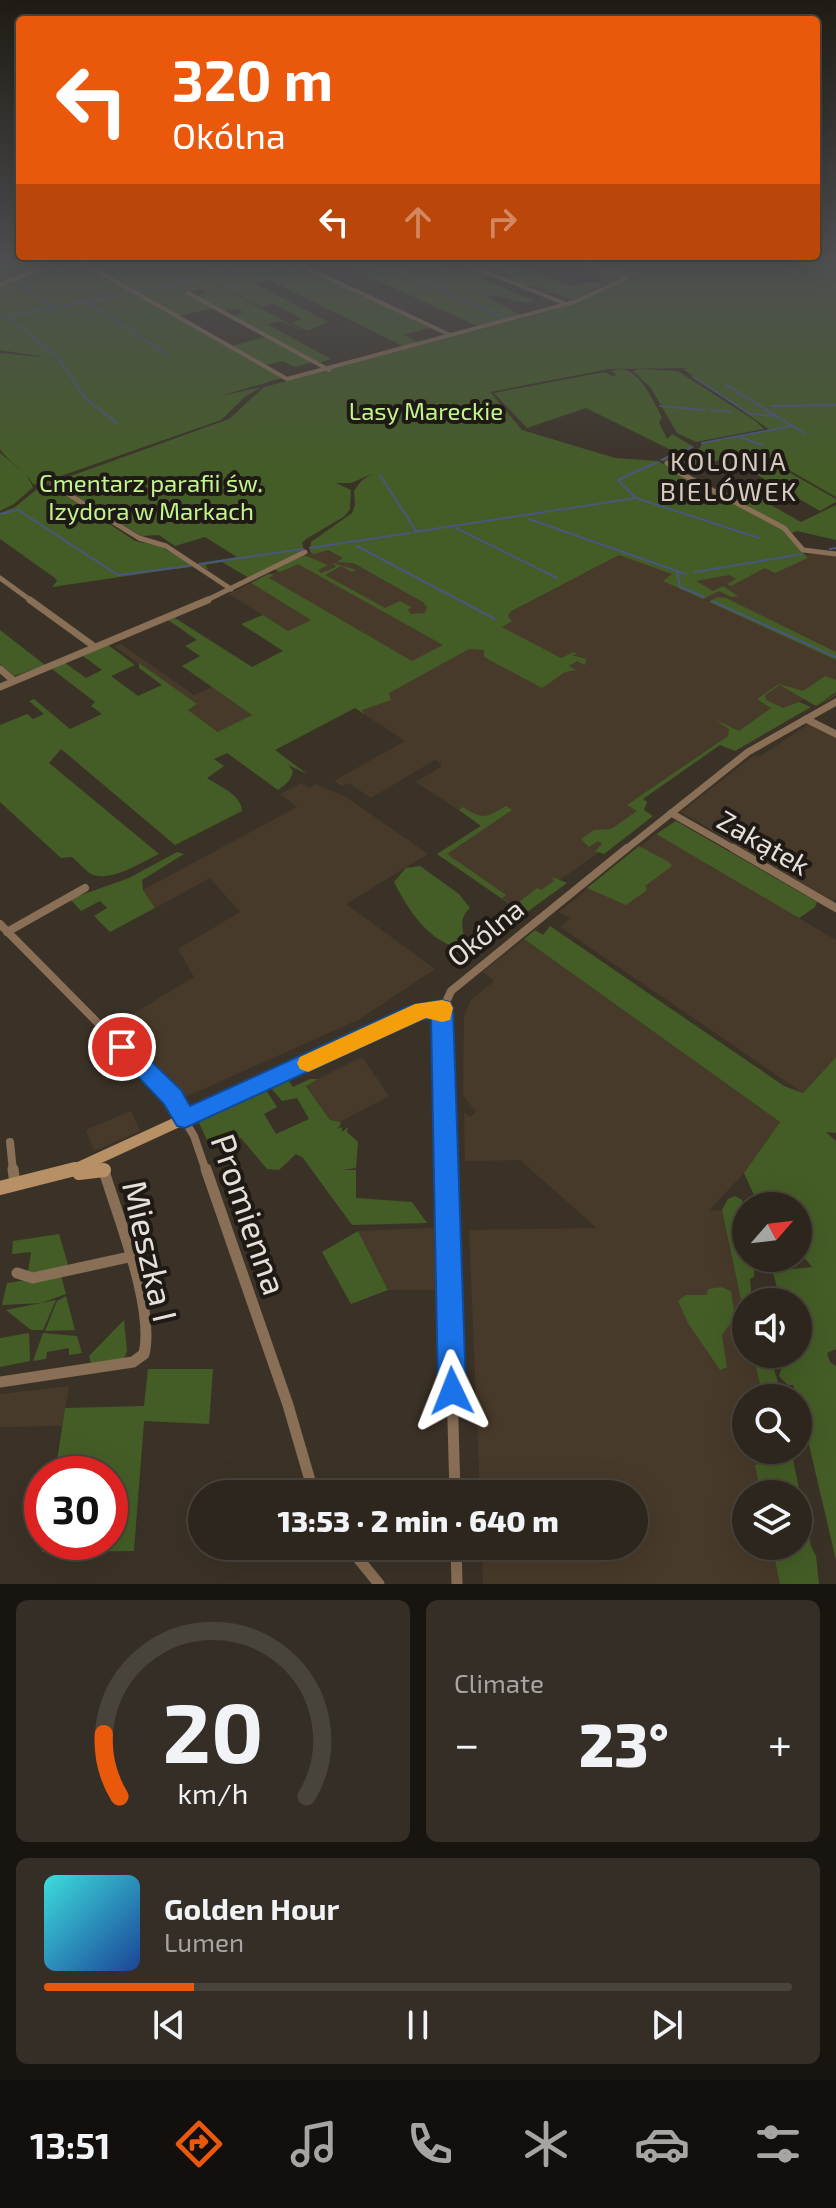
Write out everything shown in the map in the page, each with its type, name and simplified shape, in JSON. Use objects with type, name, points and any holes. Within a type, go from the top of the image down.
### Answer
[{"type":"street","points":[[205,332],[287,379],[462,332]]},
{"type":"street","points":[[259,332],[329,370]]},
{"type":"street","points":[[443,332],[450,335]]},
{"type":"street","points":[[667,463],[678,472],[784,528],[803,550],[836,554]]},
{"type":"street","points":[[52,484],[139,538],[166,546],[231,589]]},
{"type":"street","points":[[0,687],[231,589],[305,552]]},
{"type":"street","points":[[0,578],[95,647]]},
{"type":"street","points":[[0,669],[14,681]]},
{"type":"street","name":"Okólna","points":[[15,1186],[101,1164],[185,1119],[417,1012],[442,1008],[455,987],[748,752],[836,702]]},
{"type":"street","points":[[806,719],[836,734]]},
{"type":"street","name":"Zakątek","points":[[671,813],[836,908]]},
{"type":"street","points":[[7,932],[85,888]]},
{"type":"street","name":"Promienna","points":[[0,924],[173,1097],[185,1119],[288,1405],[310,1480]]},
{"type":"street","points":[[442,1008],[455,1480]]},
{"type":"street","points":[[0,1188],[15,1186],[10,1142]]},
{"type":"street","name":"Mieszka I","points":[[0,1382],[140,1359],[145,1347],[129,1257],[101,1164]]},
{"type":"street","points":[[17,1273],[33,1278],[129,1257]]},
{"type":"street","points":[[359,1560],[379,1584]]},
{"type":"street","points":[[456,1560],[457,1584]]},
{"type":"shaded area","points":[[322,547],[443,612],[446,646],[413,663],[266,577]]},
{"type":"shaded area","points":[[819,553],[836,557],[836,680],[724,747],[719,744],[633,803],[649,817],[544,891],[514,907],[437,854],[481,825],[416,782],[441,767],[441,763],[435,760],[371,798],[349,783],[342,786],[334,781],[405,741],[355,708],[488,624],[619,555],[688,575]]},
{"type":"shaded area","points":[[251,583],[312,620],[288,631],[229,594]]},
{"type":"shaded area","points":[[121,644],[194,695],[212,687],[252,715],[219,732],[187,709],[196,704],[115,647]]},
{"type":"shaded area","points":[[809,724],[836,736],[836,898],[833,901],[681,812],[753,756],[759,757]]},
{"type":"shaded area","points":[[301,783],[309,788],[316,784],[346,797],[428,854],[346,904],[435,969],[360,1019],[183,1098],[131,1048],[133,1042],[116,1024],[194,977],[178,949],[240,912],[210,878],[155,908],[143,890],[297,807],[280,794]]},
{"type":"shaded area","points":[[656,834],[836,940],[836,1057],[803,1093],[560,927],[570,919],[559,912]]},
{"type":"shaded area","points":[[524,939],[780,1122],[744,1173],[709,1211],[722,1210],[725,1217],[732,1252],[732,1272],[736,1272],[739,1288],[732,1288],[732,1368],[756,1368],[760,1384],[732,1384],[732,1464],[777,1464],[779,1480],[732,1480],[732,1560],[795,1560],[799,1584],[483,1584],[482,1560],[648,1560],[648,1480],[479,1480],[469,1230],[597,1228],[520,1160],[465,1161],[464,1112],[470,1117],[476,1112],[463,1095],[464,1016],[471,1000],[494,981],[483,972]],"holes":[[[721,1287],[722,1335],[727,1367],[686,1295],[707,1295],[709,1289]]]},
{"type":"shaded area","points":[[362,1057],[389,1096],[340,1122],[330,1120],[306,1085]]},
{"type":"shaded area","points":[[131,1111],[140,1131],[94,1151],[86,1130]]},
{"type":"shaded area","points":[[435,1228],[435,1290],[388,1290],[358,1231]]},
{"type":"shaded area","points":[[69,1386],[62,1426],[0,1427],[0,1394]]},
{"type":"green space","points":[[0,332],[201,332],[282,378],[220,396],[262,387],[246,396],[221,420],[58,477],[44,486],[57,489],[135,541],[160,546],[194,566],[52,587],[57,581],[55,578],[0,539],[0,513],[15,507],[41,486],[33,484],[0,449],[0,353],[49,358],[0,350]]},
{"type":"green space","points":[[262,332],[281,332],[331,359],[318,363]]},
{"type":"green space","points":[[374,332],[415,332],[404,335],[419,343],[405,347]]},
{"type":"green space","points":[[471,332],[836,332],[836,497],[756,451],[764,457],[747,461],[738,456],[730,460],[725,458],[683,473],[669,463],[700,448],[702,443],[770,430],[683,369],[689,368],[609,369],[490,392],[522,430],[615,458],[658,461],[779,526],[808,558],[775,573],[765,568],[731,586],[727,584],[736,579],[729,575],[696,581],[713,591],[723,586],[738,596],[732,597],[719,591],[703,599],[663,581],[672,574],[619,555],[510,612],[508,616],[512,621],[502,627],[561,658],[574,652],[577,654],[572,655],[586,659],[585,665],[577,661],[569,666],[576,670],[565,672],[542,688],[484,657],[484,650],[469,649],[389,693],[391,700],[362,710],[364,714],[355,708],[275,750],[307,774],[288,765],[292,774],[278,790],[227,753],[214,759],[224,766],[207,778],[234,795],[242,811],[175,845],[61,749],[49,763],[159,854],[107,876],[91,874],[72,857],[61,858],[0,802],[0,725],[27,714],[33,719],[44,714],[29,701],[34,699],[70,729],[102,714],[91,706],[95,702],[52,669],[65,663],[86,678],[102,670],[83,656],[108,645],[135,665],[111,676],[138,696],[162,685],[139,668],[139,663],[197,704],[188,710],[218,732],[252,715],[182,666],[200,656],[185,646],[197,640],[168,620],[175,618],[252,667],[283,651],[241,624],[263,615],[288,631],[311,620],[251,583],[268,574],[274,574],[269,578],[412,661],[443,645],[298,564],[280,572],[274,569],[304,555],[328,565],[318,570],[321,573],[336,567],[333,563],[356,570],[352,572],[341,566],[325,575],[385,608],[400,601],[411,607],[408,610],[411,614],[425,613],[427,607],[423,602],[353,563],[337,562],[343,558],[328,550],[314,554],[310,552],[311,542],[352,513],[354,491],[361,481],[372,474],[351,483],[336,483],[351,490],[350,509],[345,516],[306,539],[302,543],[304,550],[249,578],[222,562],[205,565],[209,570],[197,564],[237,557],[205,537],[175,546],[159,535],[141,536],[54,482],[229,419],[264,387]]},
{"type":"green space","points":[[266,337],[313,362],[295,367],[283,361],[265,365],[231,346]]},
{"type":"green space","points":[[621,369],[635,375],[646,388],[662,417],[659,422],[667,439],[672,434],[694,447],[659,460],[675,452],[586,408],[527,428],[494,393],[604,372],[613,376],[616,375],[611,371]]},
{"type":"green space","points":[[633,371],[678,371],[764,429],[696,442],[677,433],[651,388]]},
{"type":"green space","points":[[0,453],[26,474],[33,487],[14,504],[0,511]]},
{"type":"green space","points":[[778,466],[836,499],[836,502],[820,511],[756,474]]},
{"type":"green space","points":[[715,487],[731,494],[741,488],[801,522],[836,505],[836,540],[797,531],[792,533]]},
{"type":"green space","points":[[717,597],[726,598],[836,652],[836,660],[709,602]]},
{"type":"green space","points":[[0,630],[45,665],[14,676],[0,664]]},
{"type":"green space","points":[[825,676],[836,680],[836,692],[817,705],[836,695],[816,706],[780,685],[765,695],[766,700],[783,708],[799,702],[811,707],[735,751],[720,745],[643,799],[647,802],[644,810],[653,816],[604,854],[595,851],[602,844],[598,841],[589,847],[581,839],[594,830],[611,829],[637,811],[627,805],[728,736],[729,729],[714,719],[739,731],[771,708],[757,699],[779,684],[803,691]]},
{"type":"green space","points":[[506,806],[512,810],[447,854],[506,895],[502,898],[514,906],[537,888],[541,890],[554,881],[552,877],[567,883],[527,912],[514,907],[437,854],[481,826],[459,810],[463,807],[484,816]]},
{"type":"green space","points":[[676,821],[817,902],[815,907],[799,918],[656,834]]},
{"type":"green space","points":[[639,846],[672,866],[645,886],[647,890],[626,905],[587,888]]},
{"type":"green space","points":[[177,852],[184,854],[142,880],[143,890],[155,908],[110,932],[94,916],[107,908],[100,901],[81,911],[70,899],[129,878]]},
{"type":"green space","points":[[420,866],[459,894],[470,908],[463,919],[465,941],[461,948],[449,945],[429,932],[405,903],[394,882],[406,868]]},
{"type":"green space","points":[[550,926],[784,1086],[803,1093],[836,1057],[836,1133],[826,1132],[836,1141],[836,1349],[827,1353],[830,1362],[836,1366],[836,1560],[812,1458],[812,1384],[787,1384],[779,1376],[782,1368],[812,1368],[812,1288],[777,1288],[773,1272],[812,1272],[812,1192],[753,1192],[744,1173],[780,1122],[524,939],[535,930],[543,935]]},
{"type":"green space","points":[[310,1079],[318,1079],[306,1086],[330,1120],[340,1122],[337,1129],[342,1127],[342,1132],[348,1127],[347,1132],[358,1142],[356,1168],[343,1170],[356,1170],[356,1198],[412,1202],[427,1223],[352,1225],[303,1158],[296,1154],[279,1170],[267,1169],[241,1138],[225,1144],[222,1139],[209,1144],[199,1123],[201,1120],[266,1090],[277,1107],[264,1114],[276,1134],[309,1119],[297,1098],[282,1101],[271,1088],[288,1080],[293,1087]]},
{"type":"green space","points":[[732,1197],[732,1257],[722,1210]]},
{"type":"green space","points":[[358,1231],[388,1290],[351,1304],[322,1252]]},
{"type":"green space","points":[[59,1234],[69,1268],[39,1274],[28,1272],[31,1252],[12,1254],[13,1241]]},
{"type":"green space","points":[[735,1272],[754,1272],[750,1279],[751,1288],[739,1288]]},
{"type":"green space","points":[[61,1275],[66,1294],[41,1303],[2,1305],[7,1283]]},
{"type":"green space","points":[[721,1287],[731,1291],[732,1298],[732,1321],[722,1335],[727,1367],[720,1370],[688,1323],[678,1301],[686,1295],[707,1295],[708,1289]]},
{"type":"green space","points":[[66,1296],[75,1330],[45,1331],[57,1301]]},
{"type":"green space","points":[[56,1300],[43,1330],[31,1330],[6,1310]]},
{"type":"green space","points":[[124,1320],[127,1351],[124,1359],[91,1363],[89,1356]]},
{"type":"green space","points":[[29,1333],[30,1361],[0,1367],[0,1338]]},
{"type":"green space","points":[[43,1333],[77,1336],[82,1353],[69,1355],[69,1348],[47,1352],[46,1359],[33,1361]]},
{"type":"green space","points":[[756,1368],[773,1368],[779,1384],[760,1384]]},
{"type":"green space","points":[[148,1369],[213,1369],[209,1424],[144,1421],[134,1551],[128,1551],[128,1456],[58,1456],[65,1408],[144,1406]]},
{"type":"green space","points":[[794,1464],[797,1480],[758,1480],[755,1465]]},
{"type":"green space","points":[[812,1548],[819,1584],[780,1584],[775,1560],[812,1560]]},
{"type":"waterway","points":[[27,332],[58,358]]},
{"type":"waterway","points":[[133,332],[167,354]]},
{"type":"waterway","points":[[59,359],[85,398],[117,423]]},
{"type":"waterway","points":[[693,377],[750,414],[777,416]]},
{"type":"waterway","points":[[725,384],[777,416]]},
{"type":"waterway","points":[[772,406],[836,405]]},
{"type":"waterway","points":[[660,406],[704,410]]},
{"type":"waterway","points":[[711,410],[730,412]]},
{"type":"waterway","points":[[777,416],[804,433]]},
{"type":"waterway","points":[[702,443],[792,426]]},
{"type":"waterway","points":[[740,437],[762,445]]},
{"type":"waterway","points":[[662,460],[692,447]]},
{"type":"waterway","points":[[636,498],[618,480],[658,462]]},
{"type":"waterway","points":[[380,475],[416,531]]},
{"type":"waterway","points":[[414,532],[636,498]]},
{"type":"waterway","points":[[636,498],[759,538]]},
{"type":"waterway","points":[[0,514],[18,510],[118,575],[190,566]]},
{"type":"waterway","points":[[529,519],[677,571],[680,587],[704,597]]},
{"type":"waterway","points":[[456,528],[557,578]]},
{"type":"waterway","points":[[310,548],[410,533]]},
{"type":"waterway","points":[[357,546],[495,619]]},
{"type":"waterway","points":[[830,549],[836,548]]},
{"type":"waterway","points":[[199,564],[303,549]]},
{"type":"waterway","points":[[695,572],[802,554]]},
{"type":"waterway","points":[[678,572],[686,574]]},
{"type":"waterway","points":[[712,601],[836,657]]},
{"type":"slow traffic","points":[[308,1063],[423,1010],[442,1008],[442,1014]]},
{"type":"district","name":"KOLONIA BIELÓWEK","points":[[729,475]]},
{"type":"route","points":[[122,1047],[173,1097],[185,1119],[417,1012],[442,1008],[452,1391]]},
{"type":"park label","name":"Lasy Mareckie","points":[[426,410]]},
{"type":"park label","name":"Cmentarz parafii św. Izydora w Markach","points":[[151,496]]}]
